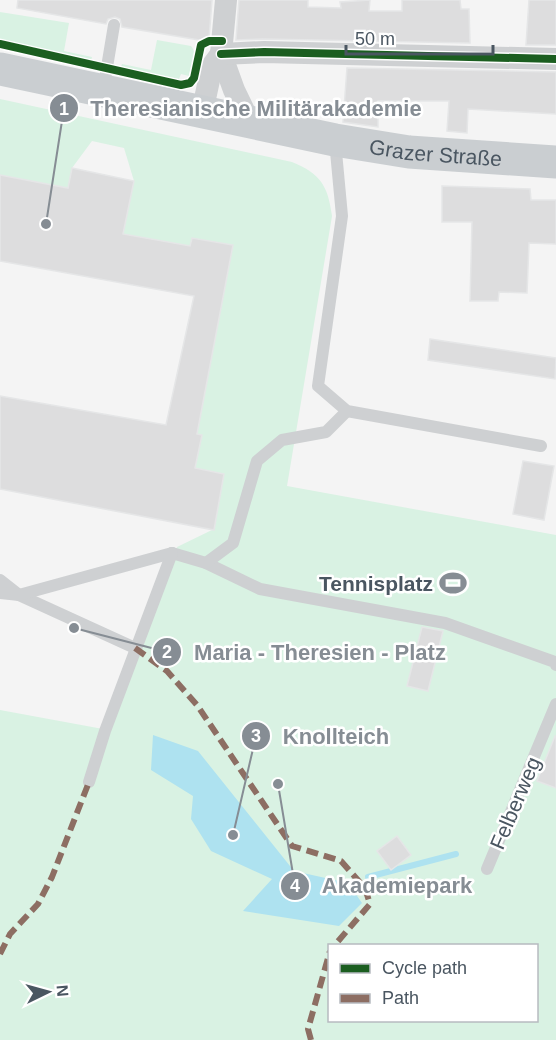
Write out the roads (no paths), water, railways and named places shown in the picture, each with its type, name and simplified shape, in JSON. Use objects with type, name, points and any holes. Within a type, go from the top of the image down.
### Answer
[{"type":"main road","name":"Grazer Straße","points":[[0,69],[250,123],[409,153],[556,162]]},
{"type":"street","points":[[226,0],[221,54],[234,90],[250,123]]},
{"type":"street","points":[[221,54],[264,52],[556,59]]},
{"type":"street","points":[[202,113],[212,66],[221,54]]},
{"type":"lane","points":[[103,92],[114,25]]},
{"type":"lane","points":[[335,140],[342,216],[318,386],[347,411],[541,446]]},
{"type":"lane","points":[[206,563],[233,543],[257,461],[282,440],[326,432],[347,411]]},
{"type":"lane","points":[[89,782],[135,648],[172,553]]},
{"type":"lane","points":[[0,592],[19,595],[172,553],[206,563],[260,589],[445,623],[555,662],[556,665]]},
{"type":"lane","points":[[0,580],[19,595],[135,648]]},
{"type":"lane","name":"Felberweg","points":[[487,869],[556,704]]},
{"type":"water","points":[[153,735],[198,751],[294,871],[348,883],[362,903],[339,926],[243,911],[272,879],[211,851],[191,819],[193,796],[151,770]]},
{"type":"waterway","points":[[368,877],[456,854]]},
{"type":"place","name":"Theresianische Militärakademie","points":[[46,224]]},
{"type":"place","name":"Tennisplatz","points":[[453,583]]},
{"type":"place","name":"Maria - Theresien - Platz","points":[[74,628]]},
{"type":"place","name":"Akademiepark","points":[[278,784]]},
{"type":"place","name":"Knollteich","points":[[233,835]]}]
